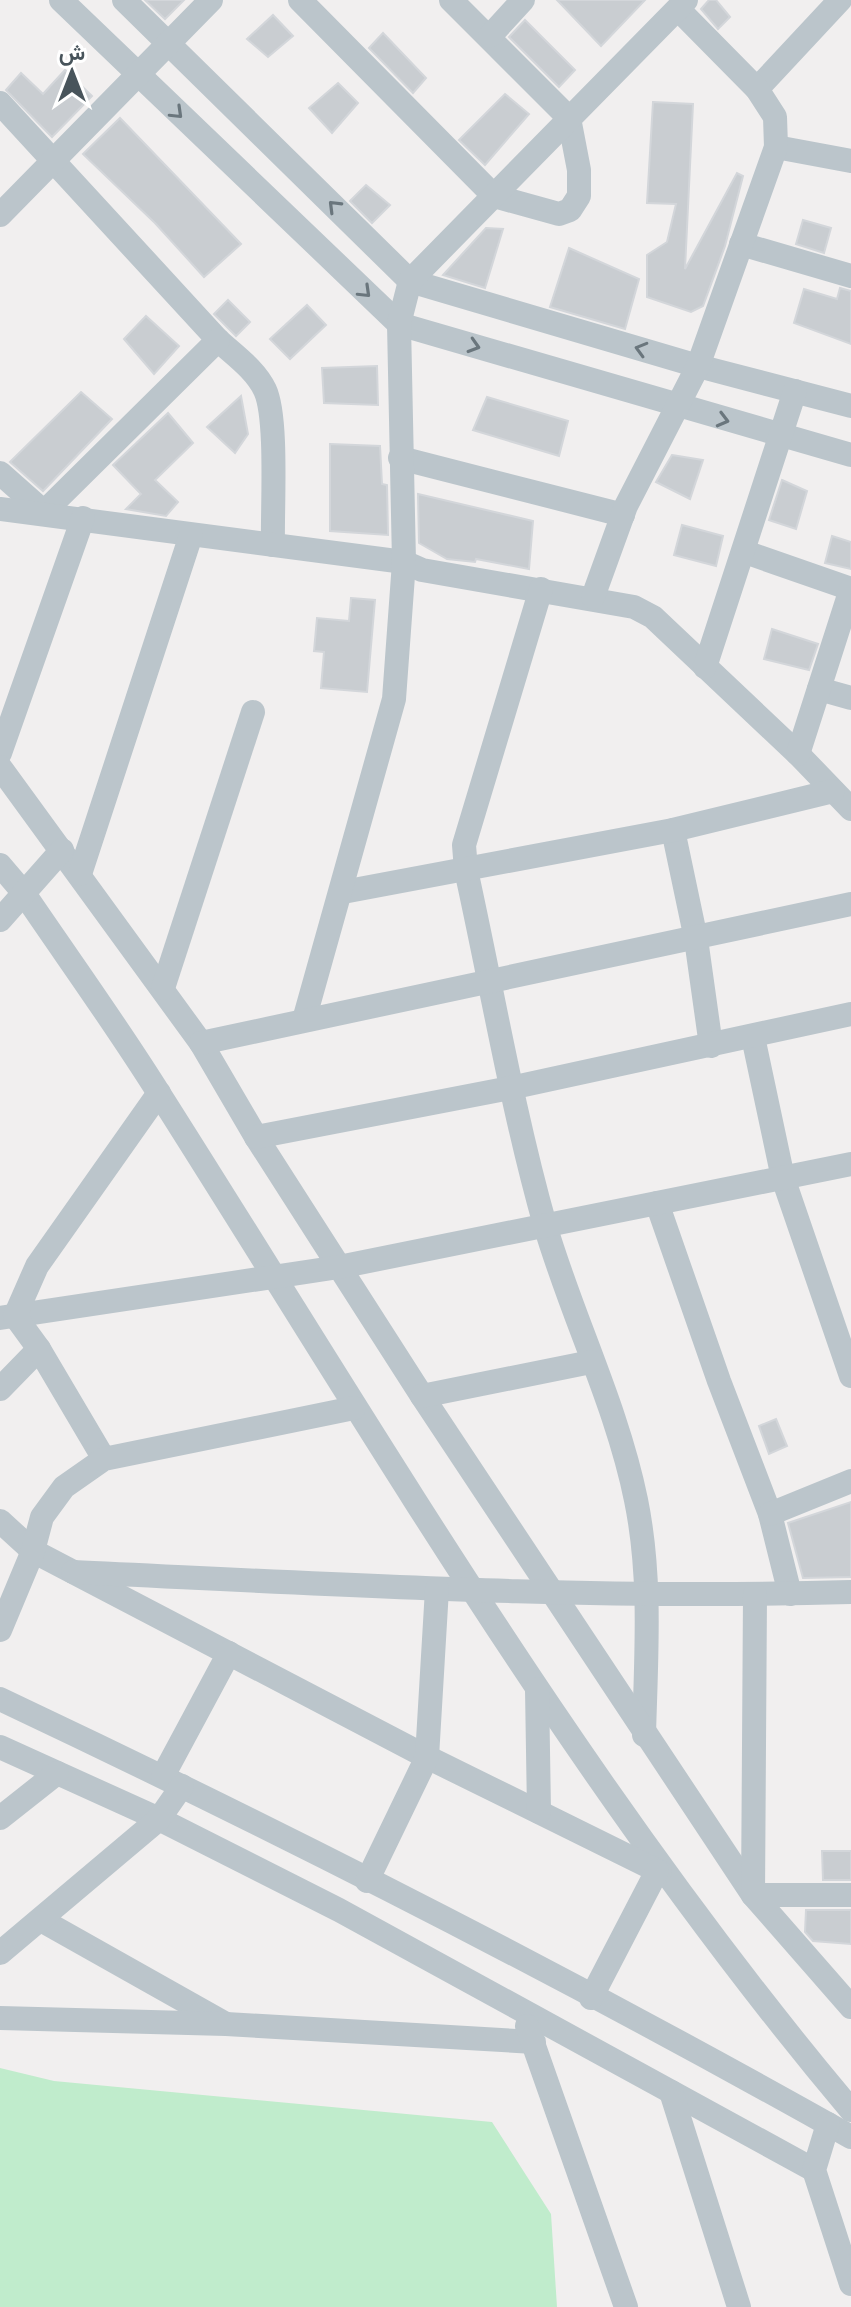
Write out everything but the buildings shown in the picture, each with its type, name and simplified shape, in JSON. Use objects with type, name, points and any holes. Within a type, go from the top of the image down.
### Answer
[{"type":"street","points":[[61,0],[399,324],[851,455]]},
{"type":"street","points":[[124,0],[410,281],[698,366],[851,406]]},
{"type":"street","points":[[0,215],[135,74],[211,0]]},
{"type":"street","points":[[300,0],[494,196],[559,214],[570,210],[579,196],[579,170],[569,118],[451,0]]},
{"type":"street","points":[[490,36],[523,0]]},
{"type":"street","points":[[757,89],[840,0]]},
{"type":"street","points":[[304,1020],[343,892],[394,699],[404,562],[399,324],[410,281],[682,5],[757,89],[775,117],[776,147],[698,366],[674,406],[623,515],[593,597]]},
{"type":"street","points":[[0,103],[218,340],[256,374],[266,393],[273,545]]},
{"type":"street","points":[[776,147],[847,154]]},
{"type":"street","points":[[741,244],[851,276]]},
{"type":"street","points":[[44,512],[218,340]]},
{"type":"street","points":[[705,667],[795,391]]},
{"type":"street","points":[[400,458],[623,515]]},
{"type":"street","points":[[0,473],[44,512]]},
{"type":"street","points":[[0,509],[44,512],[191,535],[404,562],[422,570],[593,597],[634,607],[653,617],[798,754],[851,809]]},
{"type":"street","points":[[0,753],[83,518]]},
{"type":"street","points":[[80,874],[191,535]]},
{"type":"street","points":[[745,552],[851,589],[798,754]]},
{"type":"street","points":[[541,589],[464,845],[466,870],[510,1088],[545,1226],[623,1445],[636,1496],[647,1593],[644,1735]]},
{"type":"street","points":[[819,689],[851,698]]},
{"type":"street","points":[[163,988],[253,712]]},
{"type":"street","points":[[0,767],[201,1043],[256,1137],[422,1396],[753,1895],[851,2007]]},
{"type":"street","points":[[343,892],[673,830],[833,791]]},
{"type":"street","points":[[673,830],[696,939],[711,1046]]},
{"type":"street","points":[[0,920],[62,850]]},
{"type":"street","points":[[0,865],[23,892],[159,1093],[271,1277],[471,1590],[660,1872],[773,2018],[851,2110]]},
{"type":"street","points":[[201,1043],[851,904]]},
{"type":"street","points":[[256,1137],[510,1088],[851,1014]]},
{"type":"street","points":[[753,1037],[783,1178],[851,1376]]},
{"type":"street","points":[[7,1317],[37,1266],[159,1093]]},
{"type":"street","points":[[7,1317],[339,1267],[851,1164]]},
{"type":"street","points":[[657,1203],[719,1381],[770,1514],[790,1594]]},
{"type":"street","points":[[7,1317],[39,1349],[104,1459]]},
{"type":"street","points":[[0,1389],[39,1349]]},
{"type":"street","points":[[422,1396],[591,1362]]},
{"type":"street","points":[[0,1630],[33,1551],[42,1517],[55,1496],[104,1459],[354,1408]]},
{"type":"street","points":[[770,1514],[851,1481]]},
{"type":"street","points":[[0,1521],[33,1551],[427,1757],[660,1872]]},
{"type":"street","points":[[73,1572],[471,1590],[755,1595],[851,1592]]},
{"type":"street","points":[[367,1881],[427,1757],[437,1589]]},
{"type":"street","points":[[753,1895],[755,1595]]},
{"type":"street","points":[[0,1953],[159,1819],[229,1653]]},
{"type":"street","points":[[537,1689],[539,1812]]},
{"type":"street","points":[[0,1699],[173,1781],[851,2137]]},
{"type":"street","points":[[0,1747],[159,1819],[339,1910],[814,2170]]},
{"type":"street","points":[[0,1818],[57,1773]]},
{"type":"street","points":[[591,1998],[660,1872]]},
{"type":"street","points":[[753,1895],[851,1895]]},
{"type":"street","points":[[41,1920],[226,2024]]},
{"type":"street","points":[[521,2012],[626,2307]]},
{"type":"street","points":[[0,2018],[226,2024],[534,2042]]},
{"type":"street","points":[[671,2092],[739,2307]]},
{"type":"street","points":[[828,2124],[814,2170],[851,2284]]},
{"type":"green space","points":[[0,2068],[54,2081],[492,2122],[551,2214],[557,2307],[0,2307]]}]
